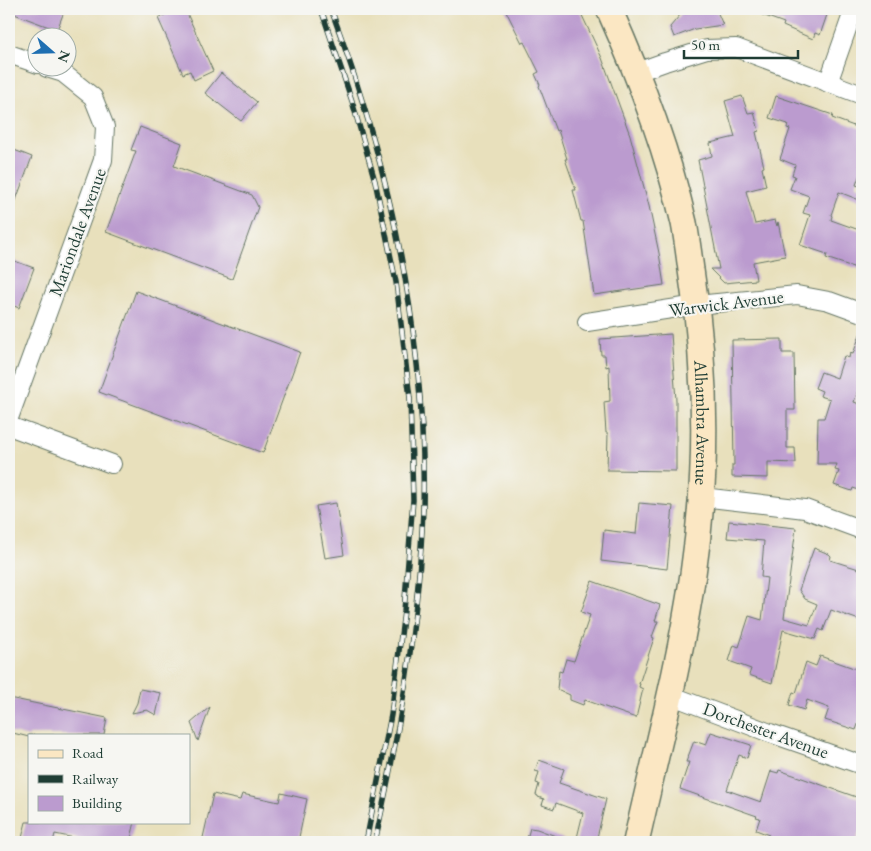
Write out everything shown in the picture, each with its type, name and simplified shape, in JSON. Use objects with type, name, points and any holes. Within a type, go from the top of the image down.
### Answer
[{"type":"main road","name":"Alhambra Avenue","points":[[609,9],[637,72],[667,162],[684,224],[697,305],[703,374],[702,498],[694,573],[670,695],[636,842]]},
{"type":"street","points":[[828,83],[854,9]]},
{"type":"street","points":[[637,72],[708,50],[736,48],[862,95]]},
{"type":"street","points":[[9,54],[28,61]]},
{"type":"street","name":"Mariondale Avenue","points":[[9,418],[103,160],[105,127],[93,97],[68,78]]},
{"type":"street","name":"Warwick Avenue","points":[[587,322],[697,305],[797,295],[829,302],[862,313]]},
{"type":"street","points":[[9,426],[112,464]]},
{"type":"street","points":[[702,498],[805,509],[862,530]]},
{"type":"street","name":"Dorchester Avenue","points":[[670,695],[862,765]]},
{"type":"building","points":[[9,9],[65,9],[58,28],[52,28],[9,12]]},
{"type":"building","points":[[167,9],[185,9],[213,71],[194,80],[190,71],[183,74],[158,18],[169,13]]},
{"type":"building","points":[[505,9],[579,9],[602,58],[630,135],[649,206],[664,285],[594,295],[583,221],[581,221],[573,190],[576,190],[565,159],[567,159],[558,130],[556,131],[535,74],[539,72]]},
{"type":"building","points":[[685,9],[716,9],[723,25],[695,29],[674,37],[670,27]]},
{"type":"building","points":[[749,9],[829,9],[820,35],[815,33],[813,39],[783,26],[784,23]]},
{"type":"building","points":[[221,73],[257,102],[241,121],[205,93]]},
{"type":"building","points":[[742,96],[748,113],[754,112],[759,131],[756,132],[766,186],[746,191],[755,224],[775,220],[777,226],[778,222],[785,256],[753,262],[756,280],[724,283],[710,269],[719,269],[698,160],[712,156],[710,143],[735,137],[725,101]]},
{"type":"building","points":[[776,96],[833,115],[832,118],[862,129],[862,168],[856,185],[862,187],[862,201],[839,192],[831,220],[862,231],[862,270],[826,258],[827,254],[800,245],[810,215],[803,213],[809,196],[790,189],[795,176],[792,175],[795,165],[780,159],[790,129],[787,128],[788,124],[769,118]]},
{"type":"building","points":[[140,127],[182,143],[174,166],[252,195],[258,207],[232,279],[106,232],[136,151],[131,150]]},
{"type":"building","points":[[9,148],[32,157],[10,216],[9,216]]},
{"type":"building","points":[[9,259],[34,268],[19,308],[9,304]]},
{"type":"building","points":[[136,291],[300,352],[263,453],[99,392]]},
{"type":"building","points":[[861,332],[862,378],[854,402],[862,405],[862,491],[853,488],[852,491],[834,485],[839,471],[835,470],[837,464],[817,464],[818,418],[824,418],[830,399],[820,396],[822,391],[815,388],[821,372],[837,378],[844,356],[849,358],[850,353],[853,354]]},
{"type":"building","points":[[671,334],[676,400],[676,471],[607,470],[608,433],[606,433],[604,402],[610,401],[609,366],[606,367],[605,355],[601,355],[600,339]]},
{"type":"building","points":[[782,339],[782,353],[794,353],[795,410],[787,410],[787,448],[795,448],[796,463],[768,462],[768,478],[732,477],[732,465],[734,465],[732,340]]},
{"type":"building","points":[[336,503],[344,555],[325,558],[316,506]]},
{"type":"building","points":[[639,503],[673,506],[667,569],[601,561],[604,530],[636,534]]},
{"type":"building","points":[[729,521],[796,528],[784,618],[809,625],[817,604],[805,599],[799,590],[814,548],[829,554],[831,556],[830,560],[862,570],[862,621],[831,610],[823,631],[819,629],[815,639],[783,630],[772,683],[749,675],[751,669],[729,661],[734,645],[739,647],[749,616],[762,620],[767,578],[761,577],[764,541],[727,538]]},
{"type":"building","points":[[592,581],[660,605],[655,621],[658,621],[652,637],[654,638],[639,684],[639,687],[643,689],[636,718],[585,700],[583,705],[570,700],[570,695],[557,689],[559,671],[562,672],[566,659],[574,661],[590,615],[581,612]]},
{"type":"building","points":[[820,656],[862,671],[862,720],[860,719],[856,730],[825,720],[829,708],[807,700],[804,710],[789,705],[793,692],[796,693],[806,662],[816,666]]},
{"type":"building","points":[[140,689],[161,693],[156,715],[147,710],[132,713],[137,703]]},
{"type":"building","points":[[9,698],[107,718],[104,734],[28,734],[28,737],[9,732]]},
{"type":"building","points":[[210,707],[198,741],[191,723]]},
{"type":"building","points":[[711,732],[751,745],[747,758],[739,755],[727,790],[761,802],[771,771],[778,773],[779,770],[862,799],[862,824],[856,842],[766,842],[769,835],[756,830],[760,818],[757,816],[680,789],[689,762],[686,762],[694,741],[706,745]]},
{"type":"building","points":[[539,760],[564,769],[559,783],[606,799],[596,842],[576,842],[583,813],[556,803],[554,809],[542,805],[544,799],[536,795],[539,784],[536,783],[539,772],[535,771]]},
{"type":"building","points":[[281,793],[307,799],[298,842],[202,842],[213,794],[240,800],[242,794],[279,802]]},
{"type":"building","points":[[26,822],[28,824],[134,824],[130,842],[94,842],[55,834],[53,842],[21,842]]},
{"type":"building","points":[[530,828],[537,829],[569,842],[526,842]]},
{"type":"railway","points":[[321,9],[352,101],[375,181],[396,282],[410,398],[413,500],[404,611],[391,715],[366,842]]},
{"type":"railway","points":[[331,9],[371,130],[401,254],[419,381],[423,445],[421,551],[412,635],[400,719],[375,842]]}]
